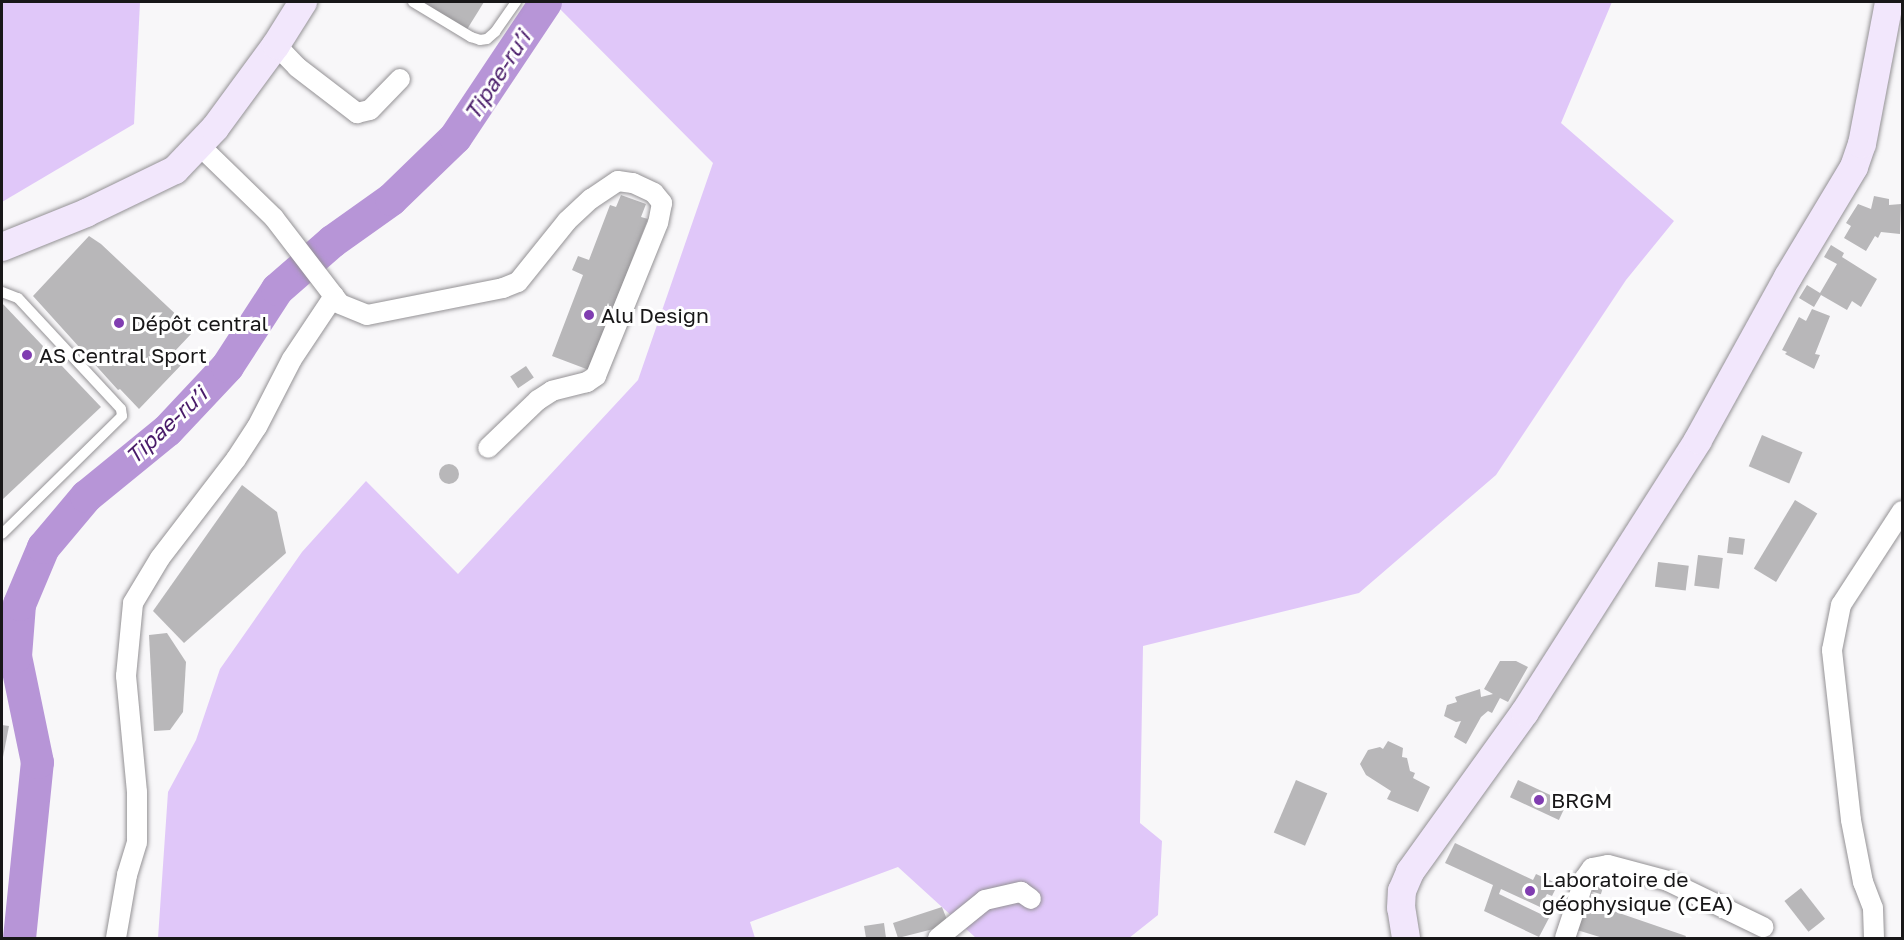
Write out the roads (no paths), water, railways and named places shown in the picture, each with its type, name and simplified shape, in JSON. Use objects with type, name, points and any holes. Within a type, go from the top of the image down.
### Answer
[{"type":"street","points":[[2,247],[134,192],[175,170],[215,128],[276,45],[303,2]]},
{"type":"street","points":[[1406,939],[1401,908],[1402,891],[1410,872],[1524,712],[1698,440],[1788,277],[1854,167],[1862,144],[1889,2]]},
{"type":"street","points":[[276,45],[297,67],[357,113],[370,110],[400,79]]},
{"type":"street","points":[[199,145],[246,188],[302,250],[340,303],[367,315],[503,288],[518,282],[567,221],[591,199],[618,181],[633,183],[654,193],[662,203],[658,224],[596,376],[587,382],[552,391],[538,400],[488,448]]},
{"type":"street","points":[[116,939],[127,875],[136,842],[137,792],[126,676],[133,603],[160,558],[242,451],[329,290]]},
{"type":"street","points":[[1874,939],[1873,908],[1863,882],[1851,820],[1832,650],[1841,605],[1902,510]]},
{"type":"street","points":[[1565,939],[1585,878],[1592,868],[1608,865],[1668,881],[1763,927]]},
{"type":"street","points":[[938,939],[985,900],[1021,892],[1031,899]]},
{"type":"lane","points":[[413,2],[471,37],[480,40],[487,39],[495,33],[516,2]]},
{"type":"lane","points":[[2,292],[18,298],[121,409],[122,416],[2,534]]},
{"type":"waterway","name":"Tipae-ru’i","points":[[19,938],[37,762],[15,656],[19,604],[43,547],[86,496],[167,430],[227,366],[277,289],[332,241],[391,199],[455,137],[545,2]]},
{"type":"place","name":"Alu Design","points":[[589,315]]},
{"type":"place","name":"Dépôt central","points":[[119,323]]},
{"type":"place","name":"AS Central Sport","points":[[27,355]]},
{"type":"place","name":"BRGM","points":[[1539,800]]},
{"type":"place","name":"Laboratoire de géophysique (CEA)","points":[[1530,891]]}]
